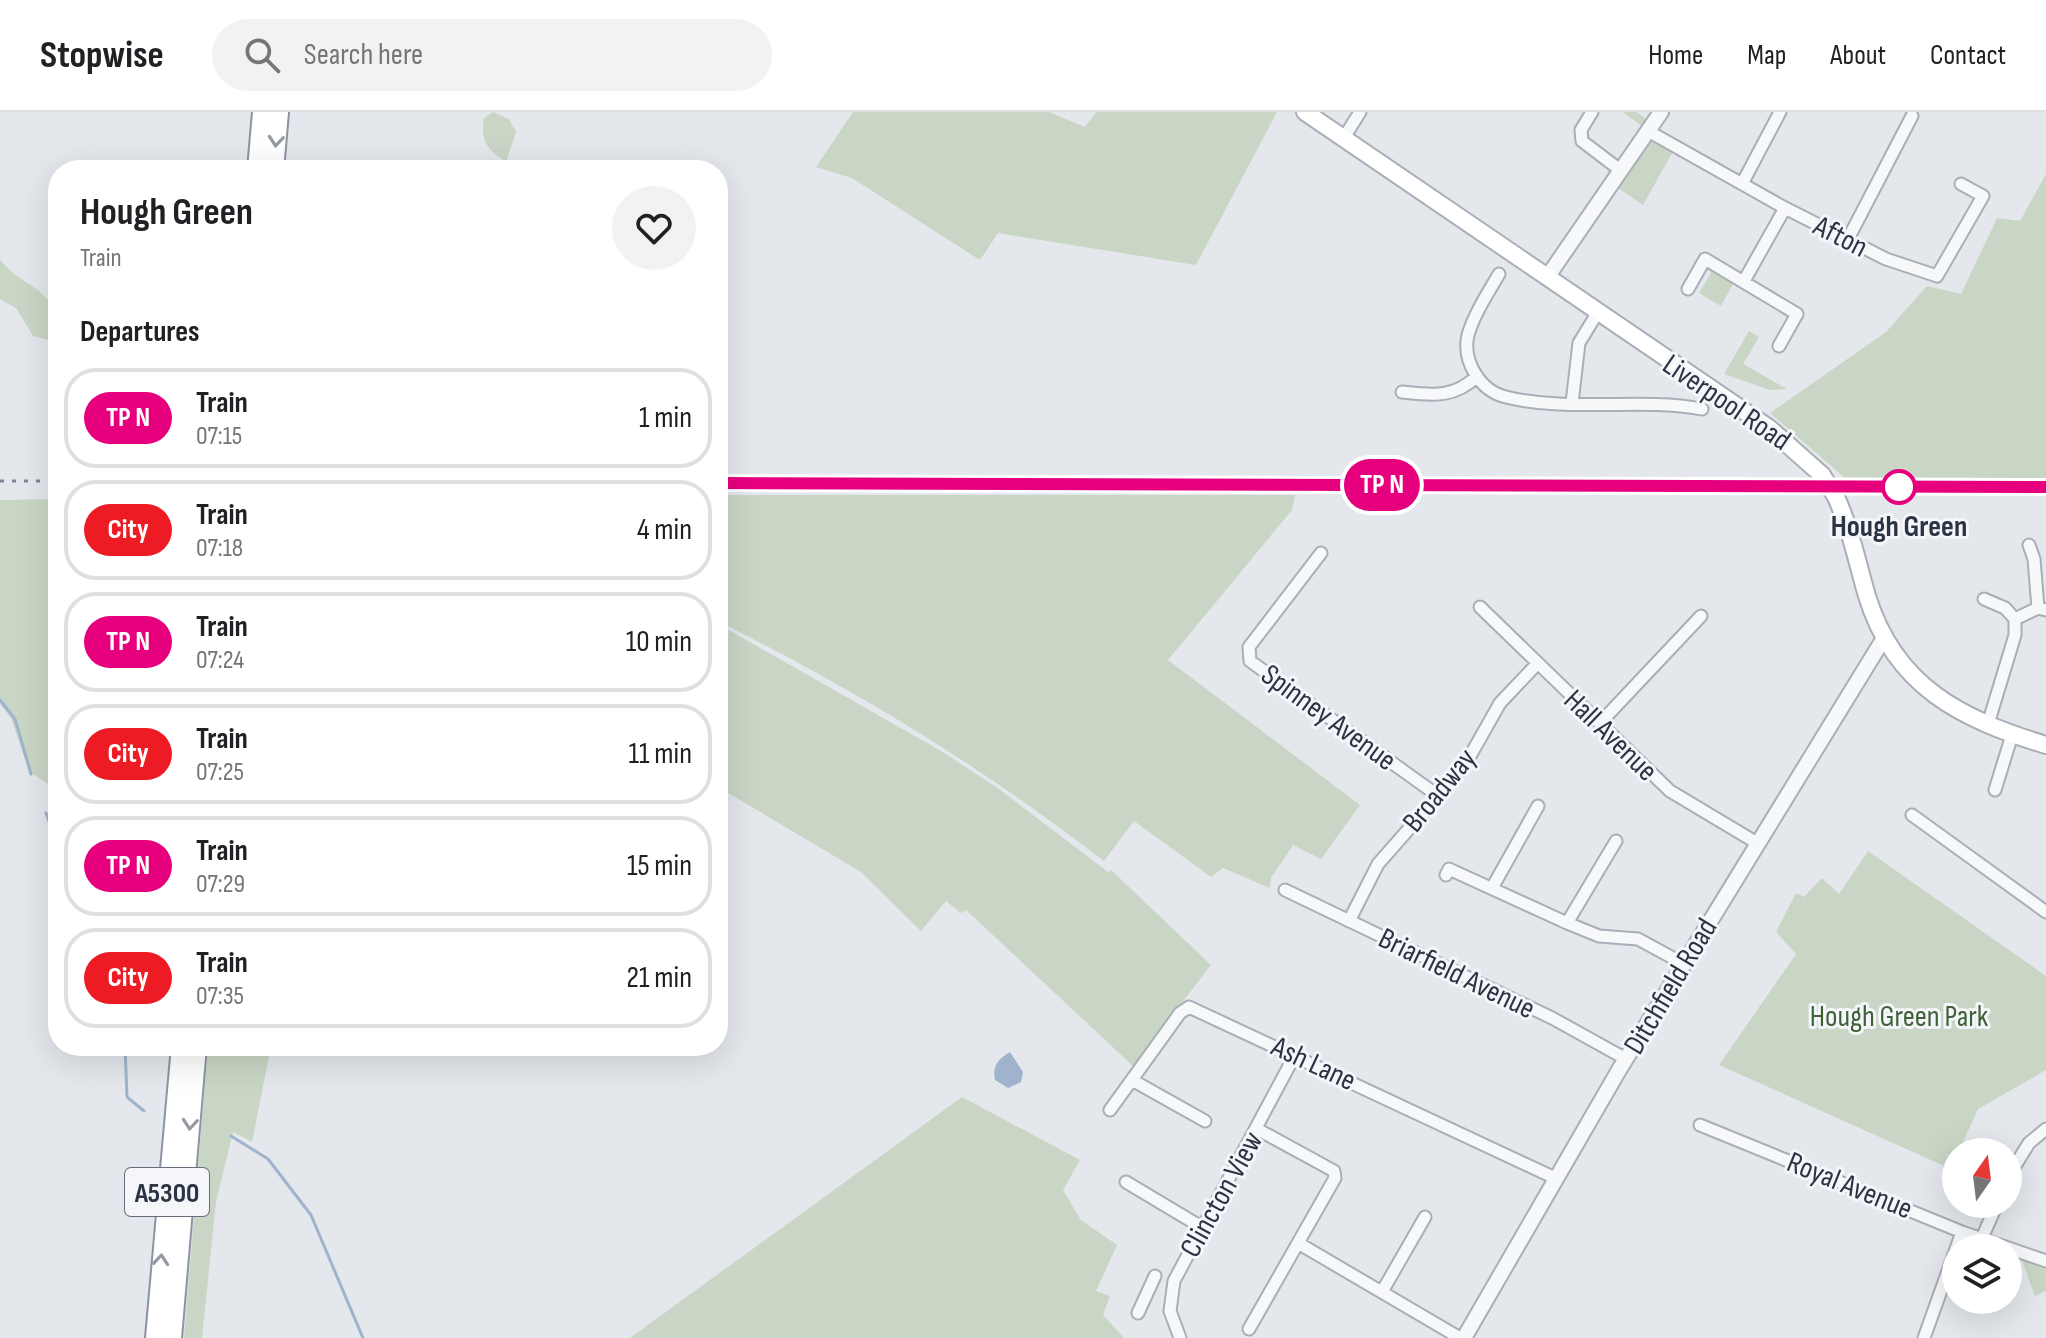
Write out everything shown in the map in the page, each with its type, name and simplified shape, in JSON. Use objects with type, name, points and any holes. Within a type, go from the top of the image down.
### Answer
[{"type":"highway","points":[[258,160],[262,112]]},
{"type":"highway","points":[[275,160],[279,112]]},
{"type":"highway","name":"A5300","points":[[155,1338],[180,1056]]},
{"type":"highway","name":"A5300","points":[[172,1338],[196,1056]]},
{"type":"main road","name":"Liverpool Road","points":[[1305,112],[1345,136],[1769,428],[1822,475],[1836,497],[1851,531],[1866,593],[1884,638],[1924,688],[1948,706],[2012,735],[2046,745]]},
{"type":"street","points":[[1345,136],[1360,112]]},
{"type":"street","points":[[1592,112],[1581,130],[1582,141],[1620,170]]},
{"type":"street","points":[[1548,276],[1661,112]]},
{"type":"street","points":[[1743,182],[1780,112]]},
{"type":"street","points":[[1848,239],[1912,116]]},
{"type":"street","name":"Afton","points":[[1648,131],[1785,208],[1896,264],[1937,276],[1983,196],[1961,184]]},
{"type":"street","points":[[1744,281],[1785,208]]},
{"type":"street","points":[[1688,289],[1705,259],[1797,314],[1779,346]]},
{"type":"street","points":[[1499,274],[1468,335],[1467,351],[1477,376],[1492,392],[1506,397],[1572,403],[1681,405],[1702,409]]},
{"type":"street","points":[[1572,403],[1579,343],[1598,312]]},
{"type":"street","points":[[1402,392],[1452,393],[1477,376]]},
{"type":"street","points":[[1681,405],[1683,392]]},
{"type":"street","points":[[2015,619],[2042,609],[2029,545]]},
{"type":"street","name":"Spinney Avenue","points":[[1321,553],[1249,647],[1250,661],[1437,795]]},
{"type":"street","points":[[1984,599],[2005,608],[2015,619],[2015,635],[1988,724]]},
{"type":"street","name":"Hall Avenue","points":[[1480,607],[1536,665],[1670,791],[1757,843]]},
{"type":"street","points":[[1600,723],[1701,616]]},
{"type":"street","name":"Ditchfield Road","points":[[1462,1338],[1626,1059],[1884,638]]},
{"type":"street","name":"Broadway","points":[[1349,921],[1378,864],[1465,765],[1500,703],[1536,665]]},
{"type":"street","points":[[1995,790],[2012,735]]},
{"type":"street","points":[[1492,888],[1535,810],[1522,806]]},
{"type":"street","points":[[1912,815],[2046,912]]},
{"type":"street","points":[[1567,923],[1614,845],[1624,856]]},
{"type":"street","points":[[1446,875],[1449,869],[1599,936],[1638,939],[1684,964]]},
{"type":"street","name":"Briarfield Avenue","points":[[1285,890],[1552,1018],[1626,1059]]},
{"type":"street","name":"Ash Lane","points":[[1110,1110],[1180,1013],[1189,1007],[1555,1178]]},
{"type":"street","name":"Clincton View","points":[[1180,1338],[1170,1311],[1170,1294],[1295,1055]]},
{"type":"street","points":[[1132,1080],[1205,1121]]},
{"type":"street","name":"Royal Avenue","points":[[1700,1125],[1969,1234]]},
{"type":"street","points":[[1249,1329],[1335,1178],[1334,1171],[1257,1129]]},
{"type":"street","points":[[2022,1154],[2029,1143],[2044,1135]]},
{"type":"street","points":[[1126,1182],[1203,1228]]},
{"type":"street","points":[[1383,1290],[1425,1217]]},
{"type":"street","points":[[1924,1338],[1962,1232]]},
{"type":"street","points":[[1298,1243],[1462,1338]]},
{"type":"street","name":"Royal Avenue","points":[[2022,1252],[2046,1261]]},
{"type":"street","points":[[1138,1313],[1155,1276]]},
{"type":"street","points":[[1149,1289],[1170,1294]]},
{"type":"green space","points":[[493,112],[509,119],[516,132],[507,160],[494,153],[484,138],[484,118]]},
{"type":"green space","points":[[853,112],[1049,112],[1085,127],[1096,112],[1277,112],[1196,265],[998,233],[980,260],[852,178],[816,167]]},
{"type":"green space","points":[[1623,112],[1636,112],[1653,124],[1648,130],[1676,146],[1643,205],[1611,183],[1647,130]]},
{"type":"green space","points":[[2046,174],[2046,479],[1845,478],[1770,413],[1886,332],[1927,286],[1961,294],[1997,218],[2020,221]]},
{"type":"green space","points":[[0,259],[48,301],[48,340],[33,336],[16,308],[0,299]]},
{"type":"green space","points":[[1712,271],[1734,282],[1721,306],[1699,293]]},
{"type":"green space","points":[[1749,331],[1759,337],[1743,364],[1787,389],[1770,390],[1724,374]]},
{"type":"green space","points":[[728,495],[1295,495],[1292,510],[1168,660],[1360,805],[1321,859],[1293,845],[1271,878],[1270,888],[1223,868],[1211,877],[1134,821],[1104,861],[965,762],[819,674],[728,626]]},
{"type":"green space","points":[[48,499],[48,784],[29,771],[11,718],[0,704],[0,500]]},
{"type":"green space","points":[[728,630],[941,751],[999,789],[1108,872],[1111,870],[1211,965],[1133,1066],[966,910],[961,913],[946,901],[921,931],[861,872],[728,793]]},
{"type":"green space","name":"Hough Green Park","points":[[1868,851],[2046,976],[2046,1070],[1978,1109],[1965,1138],[1942,1138],[1942,1165],[1719,1065],[1796,954],[1776,932],[1796,893],[1804,897],[1822,878],[1839,894]]},
{"type":"green space","points":[[207,1056],[269,1056],[252,1142],[233,1132],[216,1202],[202,1338],[184,1338]]},
{"type":"green space","points":[[962,1097],[1080,1160],[1063,1190],[1081,1220],[1117,1245],[1096,1291],[1110,1296],[1103,1315],[1124,1338],[630,1338]]},
{"type":"green space","points":[[2022,1253],[2046,1261],[2046,1291],[2035,1296]]},
{"type":"water","points":[[1010,1052],[1023,1072],[1021,1082],[1008,1088],[995,1080],[994,1071],[999,1060]]},
{"type":"waterway","points":[[0,700],[15,719],[31,774]]},
{"type":"waterway","points":[[46,813],[48,818]]},
{"type":"waterway","points":[[125,1056],[127,1097],[144,1111]]},
{"type":"waterway","points":[[231,1136],[268,1159],[311,1215],[363,1338]]},
{"type":"railway","points":[[0,481],[48,481]]},
{"type":"railway","points":[[728,483],[2046,487]]},
{"type":"train","points":[[728,483],[2046,487]]},
{"type":"place","name":"Hough Green","points":[[1899,487]]}]
